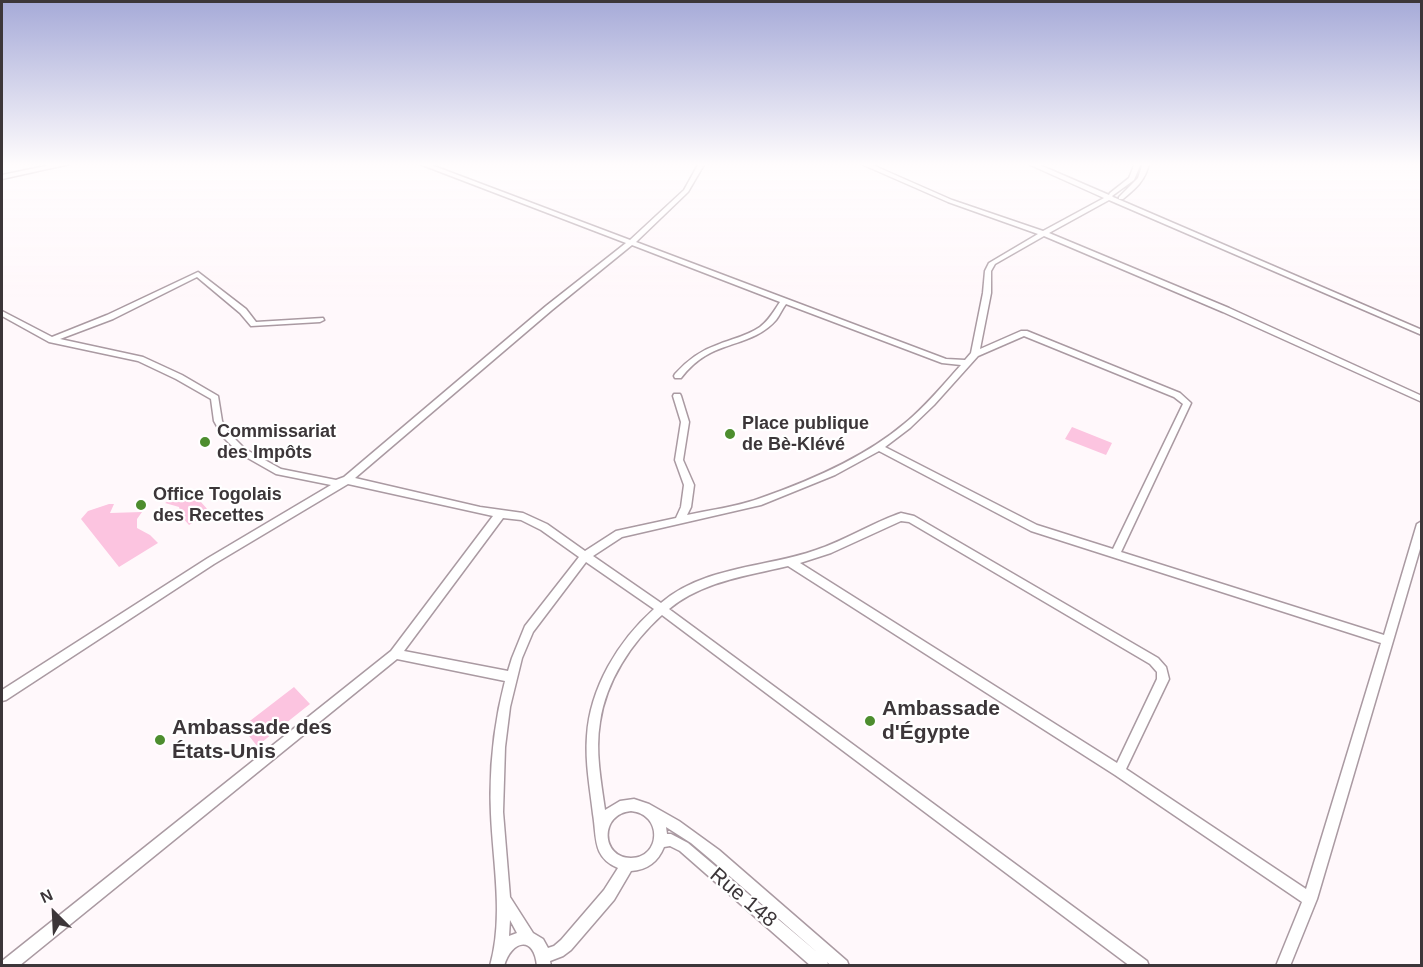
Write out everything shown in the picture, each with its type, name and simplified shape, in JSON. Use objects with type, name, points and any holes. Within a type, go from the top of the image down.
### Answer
[{"type":"street","points":[[539,208],[783,302],[945,361],[967,363]]},
{"type":"street","points":[[2,696],[211,561],[347,480],[549,308],[631,243],[668,208]]},
{"type":"street","points":[[972,208],[1044,232],[1226,310],[1422,399]]},
{"type":"street","points":[[975,354],[992,263],[1044,232],[1092,208]]},
{"type":"street","points":[[1139,208],[1274,267],[1422,327]]},
{"type":"street","points":[[1139,208],[1422,333]]},
{"type":"street","points":[[52,340],[110,317],[198,274],[243,311],[254,324],[320,320]]},
{"type":"street","points":[[678,376],[687,362],[706,351],[748,338],[769,325],[781,311],[783,302]]},
{"type":"street","points":[[2,314],[52,340],[140,359],[179,376],[215,398],[218,421],[226,435],[242,451],[279,472],[336,483],[347,480],[480,511],[523,517],[544,527],[660,608],[1142,966]]},
{"type":"street","points":[[497,966],[501,951],[504,899],[497,812],[499,747],[504,707],[511,677],[529,629],[586,555],[602,542],[620,534],[680,519],[758,503],[832,473],[879,447],[907,426],[975,354],[1007,339],[1027,333],[1185,400],[1187,405],[1116,553]]},
{"type":"street","points":[[677,396],[684,422],[679,460],[689,485],[686,507],[680,519]]},
{"type":"street","points":[[879,447],[1034,528],[1388,641]]},
{"type":"street","points":[[6,966],[395,654],[501,513]]},
{"type":"street","points":[[654,814],[661,832],[659,842],[650,857],[644,862],[627,866],[612,860],[603,847],[592,752],[594,721],[600,698],[611,672],[660,608],[677,595],[705,582],[790,562],[849,542],[901,517],[911,519],[1154,661],[1162,670],[1163,679],[1119,771]]},
{"type":"street","points":[[1283,966],[1310,898],[1422,524]]},
{"type":"street","points":[[790,562],[1119,771],[1310,898]]},
{"type":"street","points":[[395,654],[511,677]]},
{"type":"street","points":[[602,831],[610,816],[624,806],[640,806],[673,822],[787,915],[842,966]]},
{"type":"street","name":"Rue 148","points":[[659,842],[671,840],[684,847],[822,966]]},
{"type":"street","points":[[501,951],[518,938],[528,938],[536,941],[544,963],[566,945],[609,895],[627,866]]},
{"type":"street","points":[[504,899],[528,938]]},
{"type":"shaded area","points":[[1072,427],[1112,443],[1106,455],[1065,439]]},
{"type":"shaded area","points":[[189,489],[210,512],[189,525],[181,516],[179,507],[165,503]]},
{"type":"shaded area","points":[[114,504],[110,513],[142,512],[137,519],[137,528],[150,535],[158,543],[119,567],[81,519],[88,511]]},
{"type":"shaded area","points":[[294,687],[310,704],[257,746],[242,727]]},
{"type":"place","name":"Place publique de Bè-Klévé","points":[[730,434]]},
{"type":"place","name":"Commissariat des Impôts","points":[[205,442]]},
{"type":"place","name":"Office Togolais des Recettes","points":[[141,505]]},
{"type":"place","name":"Ambassade d'Égypte","points":[[870,721]]},
{"type":"place","name":"Ambassade des États-Unis","points":[[160,740]]}]
